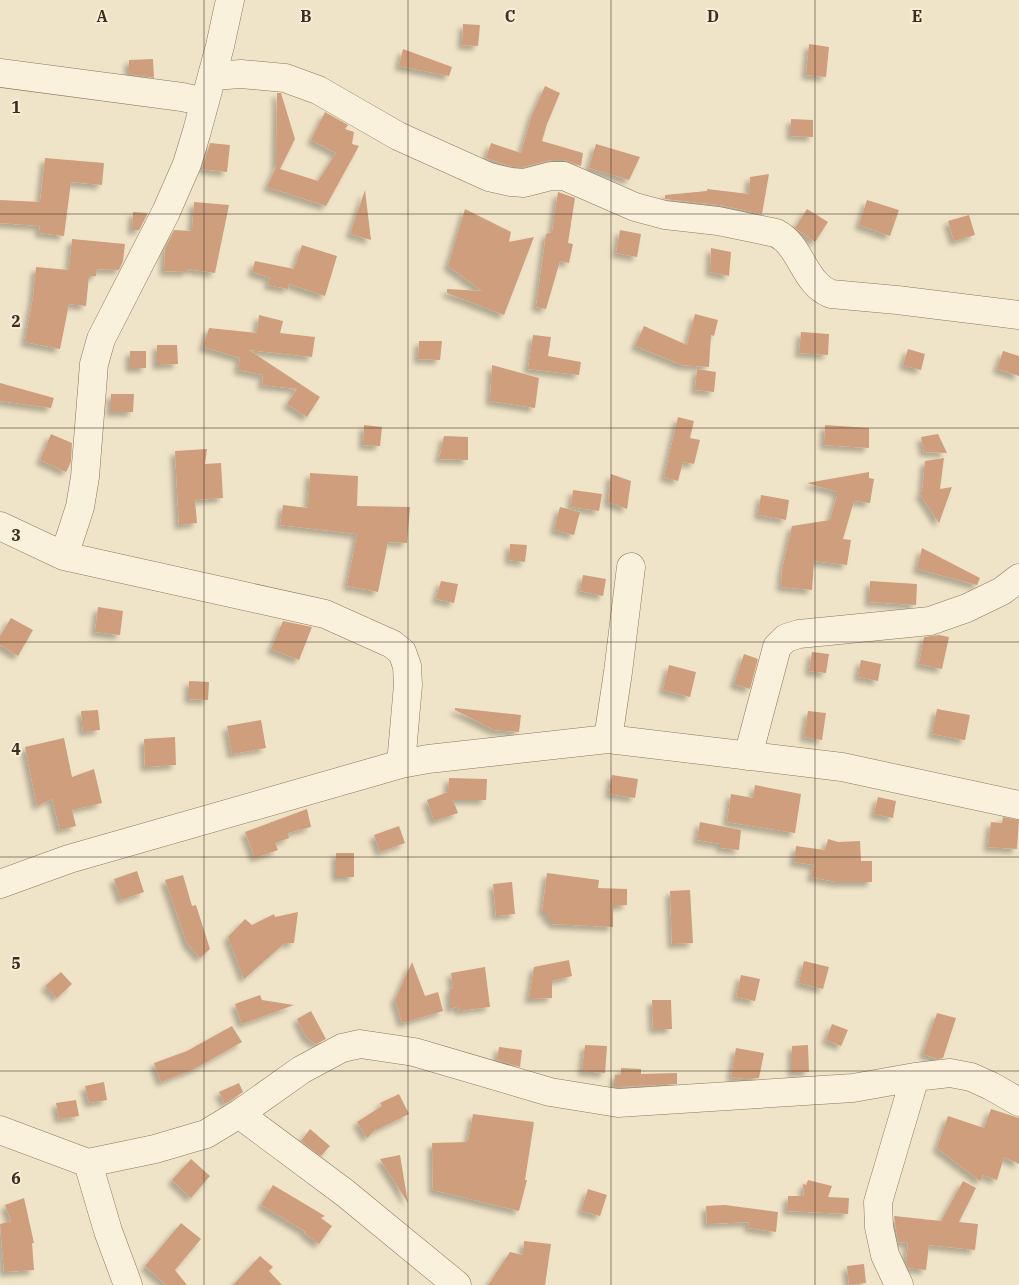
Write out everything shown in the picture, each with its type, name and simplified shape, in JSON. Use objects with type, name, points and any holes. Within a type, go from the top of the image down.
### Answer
[{"type":"street","points":[[64,556],[80,507],[85,477],[96,351],[166,212],[187,164],[209,89],[230,0]]},
{"type":"street","points":[[0,73],[182,97],[209,89],[241,74],[285,78],[318,90],[398,136],[489,177],[524,183],[551,176],[564,176],[635,207],[665,215],[718,221],[776,233],[789,243],[815,285],[822,291],[830,294],[898,300],[1019,315]]},
{"type":"street","points":[[0,526],[64,556],[324,614],[392,644],[402,652],[408,676],[400,764]]},
{"type":"street","points":[[608,739],[631,567]]},
{"type":"street","points":[[748,756],[777,647],[786,638],[799,634],[930,621],[967,608],[1002,590],[1019,578]]},
{"type":"street","points":[[0,884],[70,859],[400,764],[428,759],[608,739],[842,767],[1019,805]]},
{"type":"street","points":[[0,1130],[88,1163],[155,1149],[206,1134],[239,1114],[301,1070],[342,1048],[360,1044],[414,1052],[550,1092],[618,1103],[853,1088],[915,1077],[950,1074],[971,1077],[1019,1102]]},
{"type":"street","points":[[899,1285],[885,1255],[879,1227],[878,1202],[915,1077]]},
{"type":"street","points":[[239,1114],[345,1193],[456,1285]]},
{"type":"street","points":[[88,1163],[108,1231],[128,1285]]},
{"type":"building","points":[[463,24],[480,25],[478,46],[462,45]]},
{"type":"building","points":[[809,44],[829,47],[826,77],[806,75]]},
{"type":"building","points":[[403,49],[452,67],[449,76],[399,66]]},
{"type":"building","points":[[153,59],[154,78],[129,74],[129,60]]},
{"type":"building","points":[[545,86],[560,93],[542,141],[583,153],[581,166],[564,160],[551,160],[523,167],[513,167],[486,158],[491,143],[521,153],[532,115]]},
{"type":"building","points":[[277,93],[281,93],[295,139],[280,169],[318,181],[336,153],[311,140],[325,112],[348,125],[345,129],[354,132],[352,144],[359,146],[326,206],[267,187],[276,167]]},
{"type":"building","points":[[791,119],[813,120],[813,137],[791,136]]},
{"type":"building","points":[[210,143],[230,145],[227,172],[202,169]]},
{"type":"building","points":[[596,144],[640,157],[629,180],[589,168]]},
{"type":"building","points":[[45,158],[104,163],[102,185],[71,182],[64,236],[39,233],[40,226],[0,223],[0,200],[40,202]]},
{"type":"building","points":[[769,174],[762,214],[720,205],[665,199],[665,195],[707,191],[707,189],[749,194],[750,177]]},
{"type":"building","points":[[365,190],[371,240],[350,234]]},
{"type":"building","points":[[558,192],[575,198],[568,243],[573,244],[569,263],[560,261],[546,309],[536,307],[546,234],[552,232]]},
{"type":"building","points":[[867,200],[899,210],[890,236],[859,225]]},
{"type":"building","points":[[194,202],[229,205],[215,273],[188,269],[187,272],[164,271],[165,249],[174,230],[192,231]]},
{"type":"building","points":[[465,209],[511,232],[509,242],[534,237],[504,315],[447,293],[447,289],[482,291],[448,266]]},
{"type":"building","points":[[807,209],[828,222],[815,242],[795,228]]},
{"type":"building","points":[[133,212],[148,213],[139,230],[132,230]]},
{"type":"building","points":[[969,215],[975,235],[954,241],[948,221]]},
{"type":"building","points":[[620,230],[641,234],[637,257],[616,253]]},
{"type":"building","points":[[72,239],[125,244],[123,261],[119,270],[97,269],[96,276],[89,276],[86,306],[69,304],[60,349],[25,342],[36,267],[69,270]]},
{"type":"building","points":[[302,245],[337,256],[325,296],[289,284],[288,289],[268,285],[270,278],[252,272],[255,261],[294,269]]},
{"type":"building","points":[[711,248],[731,252],[729,276],[710,272]]},
{"type":"building","points":[[695,314],[718,320],[714,336],[711,335],[709,367],[682,365],[635,346],[644,326],[687,345]]},
{"type":"building","points":[[259,315],[283,321],[280,333],[315,337],[312,357],[249,350],[320,397],[307,417],[287,404],[297,389],[262,385],[263,375],[238,370],[240,358],[203,347],[209,328],[257,333]]},
{"type":"building","points":[[801,332],[829,334],[828,355],[799,353]]},
{"type":"building","points":[[533,335],[551,337],[548,356],[581,362],[579,375],[528,369]]},
{"type":"building","points":[[419,341],[442,341],[440,360],[418,359]]},
{"type":"building","points":[[157,345],[177,345],[178,364],[157,365]]},
{"type":"building","points":[[908,349],[925,354],[921,370],[903,365]]},
{"type":"building","points":[[130,351],[146,351],[146,368],[130,368]]},
{"type":"building","points":[[1003,351],[1019,356],[1019,376],[997,369]]},
{"type":"building","points":[[492,365],[539,378],[535,408],[490,401]]},
{"type":"building","points":[[697,369],[716,372],[714,392],[695,390]]},
{"type":"building","points":[[0,383],[54,398],[51,408],[0,401]]},
{"type":"building","points":[[111,394],[134,394],[133,412],[111,412]]},
{"type":"building","points":[[678,417],[694,421],[690,438],[700,440],[694,464],[683,462],[678,481],[664,477]]},
{"type":"building","points":[[364,425],[382,427],[380,446],[363,445]]},
{"type":"building","points":[[825,425],[869,428],[869,448],[824,445]]},
{"type":"building","points":[[51,434],[72,443],[71,462],[66,472],[40,460]]},
{"type":"building","points":[[938,434],[947,453],[924,452],[921,437]]},
{"type":"building","points":[[444,436],[468,437],[468,460],[439,459]]},
{"type":"building","points":[[207,449],[205,464],[221,463],[223,498],[195,500],[197,523],[179,525],[175,451]]},
{"type":"building","points":[[944,458],[940,489],[952,487],[939,523],[919,493],[922,493],[925,461]]},
{"type":"building","points":[[869,472],[869,478],[874,479],[870,503],[854,501],[843,539],[851,540],[847,565],[814,561],[812,590],[781,587],[782,570],[792,526],[830,520],[837,496],[837,492],[807,483]]},
{"type":"building","points":[[310,473],[358,476],[357,506],[410,507],[407,543],[388,542],[378,592],[347,586],[357,534],[280,525],[283,505],[308,508]]},
{"type":"building","points":[[611,474],[631,481],[627,509],[608,502]]},
{"type":"building","points":[[573,490],[602,494],[599,511],[571,507]]},
{"type":"building","points":[[761,495],[789,500],[786,520],[758,515]]},
{"type":"building","points":[[560,507],[580,512],[574,535],[554,530]]},
{"type":"building","points":[[510,544],[527,545],[525,562],[509,560]]},
{"type":"building","points":[[922,548],[980,578],[977,585],[917,569]]},
{"type":"building","points":[[583,575],[606,579],[603,596],[580,591]]},
{"type":"building","points":[[441,581],[458,584],[454,603],[436,599]]},
{"type":"building","points":[[870,581],[917,584],[916,605],[869,602]]},
{"type":"building","points":[[98,607],[123,611],[120,635],[95,632]]},
{"type":"building","points":[[11,618],[33,630],[18,656],[0,645],[0,636]]},
{"type":"building","points":[[283,621],[312,627],[299,660],[271,649]]},
{"type":"building","points":[[939,635],[949,637],[942,669],[919,664],[924,637]]},
{"type":"building","points":[[812,652],[829,654],[826,673],[809,671]]},
{"type":"building","points":[[744,654],[758,659],[750,689],[734,684]]},
{"type":"building","points":[[861,660],[881,664],[878,681],[858,677]]},
{"type":"building","points":[[669,665],[696,672],[690,697],[663,690]]},
{"type":"building","points":[[189,681],[209,682],[208,700],[189,699]]},
{"type":"building","points":[[455,708],[521,715],[519,732],[494,730],[455,710]]},
{"type":"building","points":[[937,709],[970,715],[965,740],[932,734]]},
{"type":"building","points":[[98,710],[100,730],[83,732],[81,711]]},
{"type":"building","points":[[808,711],[826,713],[822,740],[804,737]]},
{"type":"building","points":[[261,720],[266,748],[232,754],[227,726]]},
{"type":"building","points":[[175,737],[176,765],[145,767],[144,739]]},
{"type":"building","points":[[64,738],[72,777],[94,769],[102,803],[72,810],[76,826],[60,830],[52,799],[37,806],[25,747]]},
{"type":"building","points":[[612,775],[638,779],[635,798],[609,794]]},
{"type":"building","points":[[449,778],[487,779],[486,800],[453,800],[458,813],[434,821],[427,800],[448,792]]},
{"type":"building","points":[[755,785],[801,794],[795,833],[727,822],[731,794],[753,798]]},
{"type":"building","points":[[878,797],[896,801],[893,818],[874,814]]},
{"type":"building","points":[[307,809],[311,827],[288,833],[289,838],[275,843],[278,850],[255,858],[245,832]]},
{"type":"building","points":[[1003,817],[1019,820],[1017,849],[988,847],[991,822],[1002,823]]},
{"type":"building","points":[[700,822],[741,830],[739,850],[721,848],[721,844],[697,840]]},
{"type":"building","points":[[399,826],[405,843],[380,852],[374,835]]},
{"type":"building","points":[[828,839],[838,842],[860,841],[861,861],[872,861],[872,882],[836,882],[811,877],[814,865],[794,862],[796,846],[825,850]]},
{"type":"building","points":[[336,853],[354,853],[354,877],[336,877]]},
{"type":"building","points":[[137,871],[144,892],[121,900],[114,879]]},
{"type":"building","points":[[547,873],[599,880],[598,888],[627,889],[627,905],[613,906],[613,927],[552,924],[552,919],[547,919],[547,912],[542,912]]},
{"type":"building","points":[[183,875],[192,906],[196,905],[210,949],[200,958],[187,943],[165,880]]},
{"type":"building","points":[[512,882],[515,914],[496,916],[493,884]]},
{"type":"building","points":[[690,890],[693,943],[672,944],[670,891]]},
{"type":"building","points":[[298,912],[294,943],[285,943],[244,979],[228,937],[245,919],[252,925],[274,914],[275,917]]},
{"type":"building","points":[[569,960],[572,976],[552,981],[552,998],[529,999],[534,967]]},
{"type":"building","points":[[804,961],[829,967],[823,989],[799,983]]},
{"type":"building","points":[[412,962],[425,996],[438,992],[443,1011],[402,1023],[395,1000]]},
{"type":"building","points":[[485,967],[490,1007],[459,1011],[458,1006],[450,1009],[450,989],[453,988],[451,973]]},
{"type":"building","points":[[61,972],[72,984],[57,998],[45,986]]},
{"type":"building","points":[[741,975],[760,979],[755,1001],[736,997]]},
{"type":"building","points":[[260,995],[262,1000],[294,1005],[242,1024],[235,1004]]},
{"type":"building","points":[[652,1000],[671,1000],[672,1029],[653,1029]]},
{"type":"building","points":[[311,1011],[326,1039],[316,1044],[306,1037],[297,1019]]},
{"type":"building","points":[[937,1013],[956,1018],[943,1058],[937,1059],[923,1054]]},
{"type":"building","points":[[832,1024],[848,1030],[841,1046],[826,1040]]},
{"type":"building","points":[[232,1026],[242,1042],[194,1069],[161,1082],[154,1063],[187,1051]]},
{"type":"building","points":[[585,1045],[607,1046],[605,1073],[582,1071]]},
{"type":"building","points":[[808,1045],[809,1072],[792,1072],[792,1046]]},
{"type":"building","points":[[499,1047],[522,1050],[520,1067],[497,1060]]},
{"type":"building","points":[[736,1048],[764,1053],[759,1078],[731,1077]]},
{"type":"building","points":[[621,1068],[641,1069],[641,1074],[677,1073],[677,1084],[615,1087],[615,1075],[621,1075]]},
{"type":"building","points":[[104,1082],[107,1100],[89,1103],[85,1086]]},
{"type":"building","points":[[239,1083],[243,1092],[225,1104],[219,1092]]},
{"type":"building","points":[[399,1094],[409,1114],[376,1129],[367,1138],[357,1122],[382,1106],[380,1103]]},
{"type":"building","points":[[76,1100],[79,1116],[59,1119],[56,1103]]},
{"type":"building","points":[[991,1109],[1019,1118],[1019,1164],[1004,1157],[997,1180],[983,1175],[980,1181],[937,1148],[948,1116],[984,1128]]},
{"type":"building","points":[[473,1114],[534,1122],[525,1180],[527,1180],[519,1211],[433,1190],[432,1143],[468,1142]]},
{"type":"building","points":[[310,1129],[330,1146],[321,1156],[301,1141]]},
{"type":"building","points":[[400,1155],[408,1203],[380,1159]]},
{"type":"building","points":[[191,1159],[210,1176],[191,1198],[172,1180]]},
{"type":"building","points":[[808,1180],[832,1186],[828,1197],[849,1198],[848,1214],[787,1211],[788,1196],[804,1196],[803,1184],[806,1185]]},
{"type":"building","points":[[963,1181],[976,1188],[959,1222],[978,1224],[975,1250],[929,1245],[926,1270],[908,1268],[906,1263],[908,1243],[898,1242],[894,1216],[941,1221]]},
{"type":"building","points":[[273,1185],[325,1216],[321,1218],[332,1226],[319,1244],[304,1233],[306,1232],[261,1205]]},
{"type":"building","points":[[588,1189],[607,1195],[600,1216],[581,1211]]},
{"type":"building","points":[[24,1198],[34,1243],[32,1243],[34,1270],[4,1272],[0,1224],[11,1221],[5,1205]]},
{"type":"building","points":[[725,1205],[778,1212],[776,1232],[748,1228],[749,1222],[707,1224],[706,1206]]},
{"type":"building","points":[[181,1223],[201,1239],[175,1270],[187,1285],[166,1285],[145,1266]]},
{"type":"building","points":[[524,1241],[551,1244],[545,1285],[488,1285],[510,1252],[523,1255]]},
{"type":"building","points":[[260,1256],[273,1267],[269,1271],[282,1285],[233,1285]]},
{"type":"building","points":[[864,1264],[866,1283],[849,1285],[847,1266]]}]
